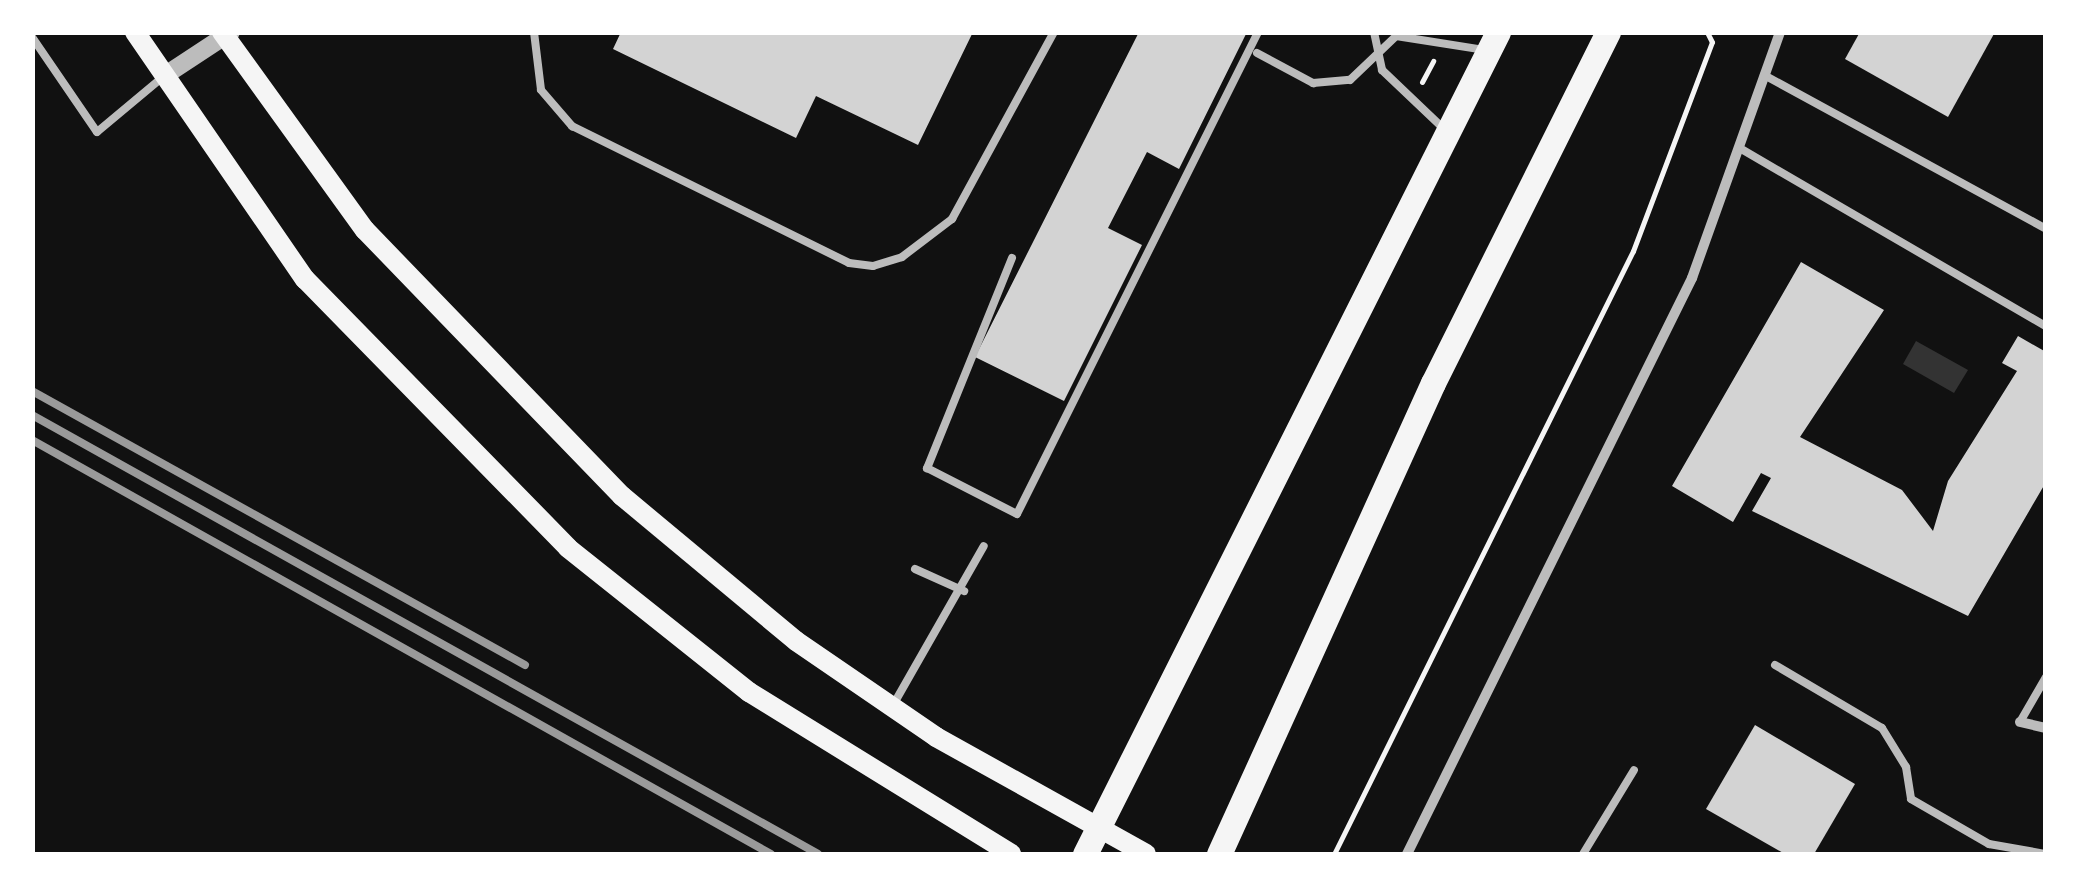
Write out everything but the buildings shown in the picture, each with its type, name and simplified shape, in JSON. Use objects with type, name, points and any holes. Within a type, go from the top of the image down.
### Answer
[{"type":"main road","points":[[135,32],[305,279],[568,548],[749,692],[1011,854]]},
{"type":"main road","points":[[1220,854],[1433,383],[1608,32]]},
{"type":"main road","points":[[226,34],[366,230],[504,380],[622,496],[796,641],[892,707],[1146,854]]},
{"type":"main road","points":[[1086,854],[1493,42]]},
{"type":"street","points":[[1407,854],[1669,329],[1743,150],[1780,32]]},
{"type":"street","points":[[164,76],[226,34]]},
{"type":"street","points":[[2020,722],[2046,728]]},
{"type":"lane","points":[[534,32],[541,90],[572,126],[835,256],[873,266],[902,257],[952,219],[1054,32]]},
{"type":"lane","points":[[1012,258],[927,468],[1017,514],[1258,32]]},
{"type":"lane","points":[[1374,32],[1382,70],[1446,132]]},
{"type":"lane","points":[[32,36],[96,132],[164,76]]},
{"type":"lane","points":[[1257,53],[1313,83],[1350,80],[1396,36],[1493,42]]},
{"type":"lane","points":[[1764,76],[2046,229]]},
{"type":"lane","points":[[1743,150],[2046,326]]},
{"type":"lane","points":[[892,707],[964,591],[984,546]]},
{"type":"lane","points":[[915,568],[964,591]]},
{"type":"lane","points":[[1775,665],[1882,728],[1906,767],[1911,799],[1989,844],[2046,854]]},
{"type":"lane","points":[[2020,722],[2046,677]]},
{"type":"lane","points":[[1583,854],[1634,770]]},
{"type":"path","points":[[1334,854],[1632,250],[1712,42],[1707,32]]},
{"type":"path","points":[[1421,84],[1437,54]]},
{"type":"shaded area","points":[[1916,341],[1968,370],[1954,393],[1903,364]]},
{"type":"railway","points":[[32,391],[525,665]]},
{"type":"railway","points":[[32,415],[818,854]]},
{"type":"railway","points":[[32,440],[771,854]]}]
